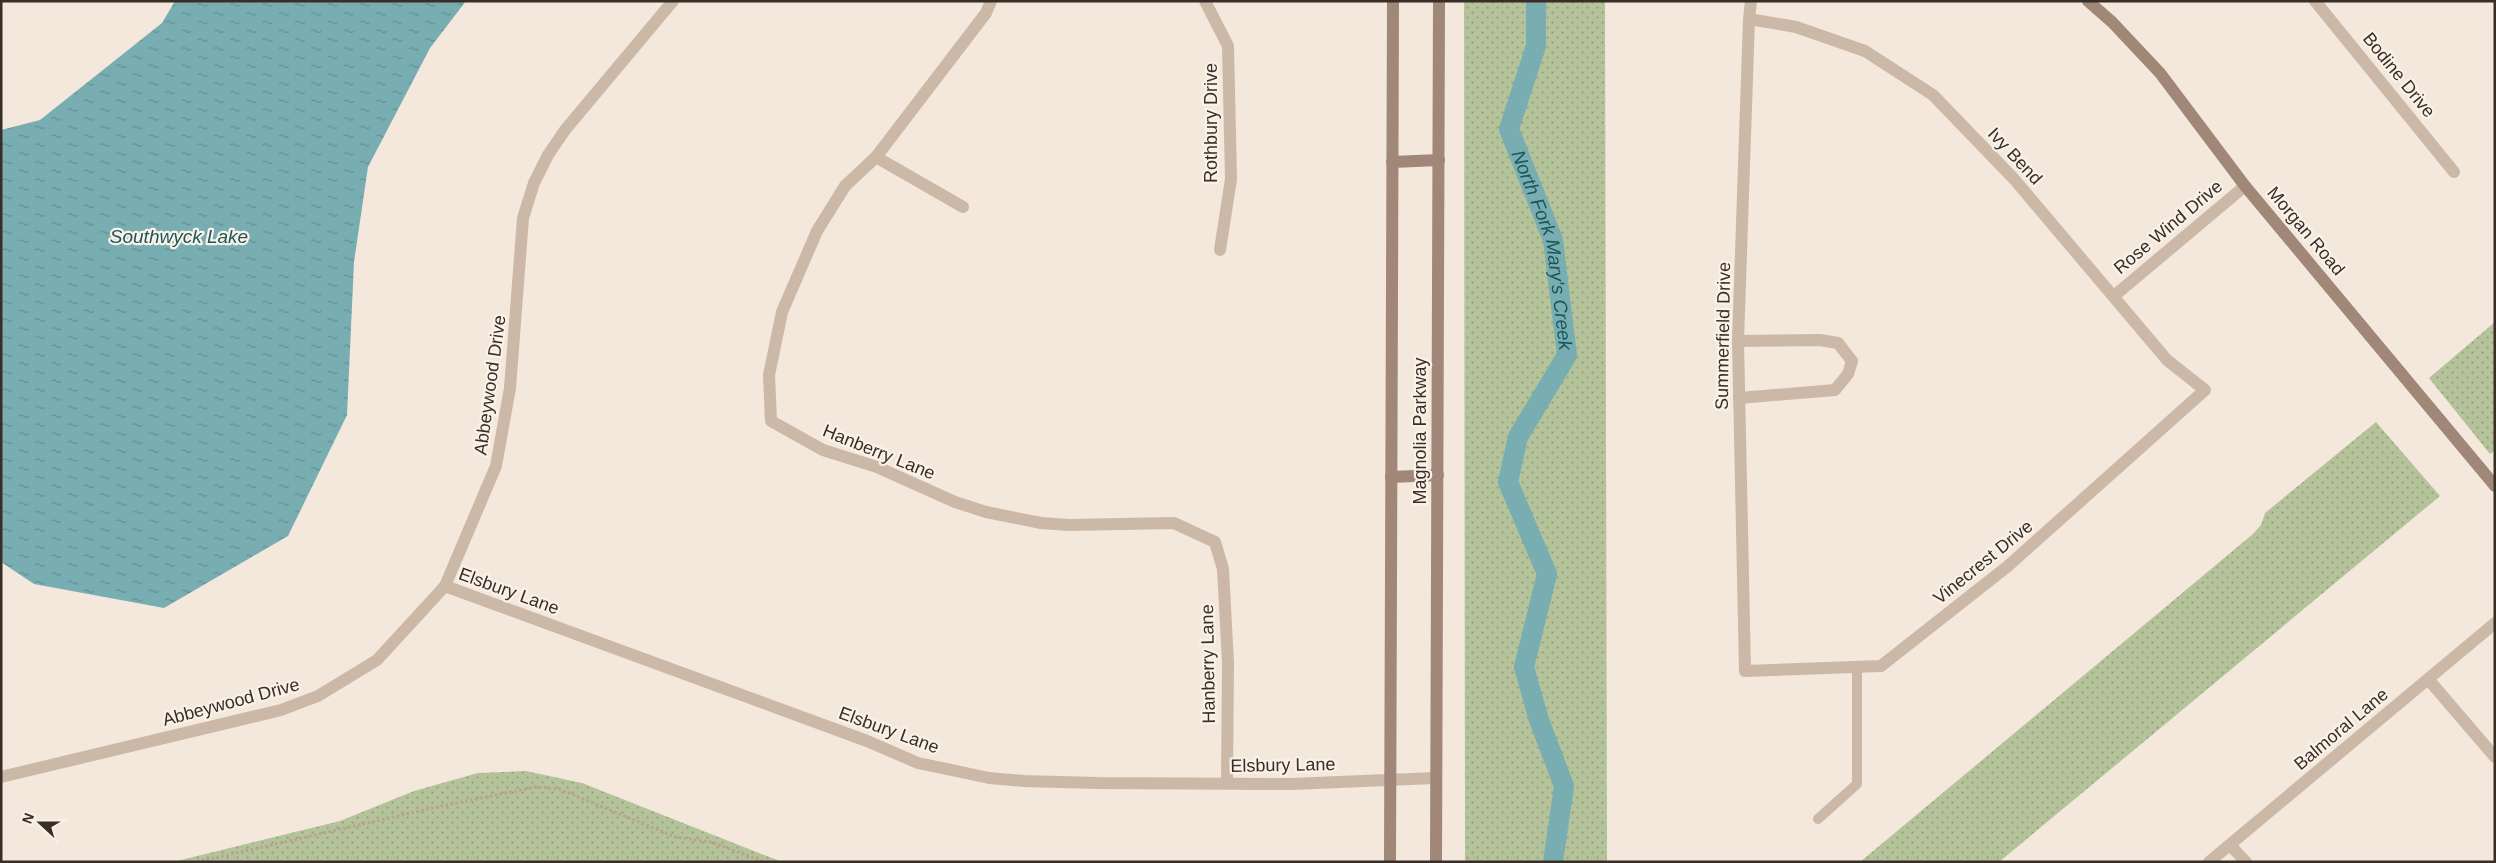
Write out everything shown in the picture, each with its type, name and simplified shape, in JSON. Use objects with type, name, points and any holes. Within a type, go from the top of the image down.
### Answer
[{"type":"main road","name":"Magnolia Parkway","points":[[1390,862],[1392,1]]},
{"type":"main road","name":"Magnolia Parkway","points":[[1436,862],[1440,1]]},
{"type":"main road","name":"Morgan Road","points":[[2088,1],[2112,22],[2160,73],[2245,186],[2495,486]]},
{"type":"main road","points":[[1392,162],[1439,160]]},
{"type":"main road","points":[[1391,477],[1438,475]]},
{"type":"street","name":"Abbeywood Drive","points":[[1,776],[281,710],[318,696],[378,660],[445,586],[496,466],[510,388],[523,218],[534,183],[548,155],[565,130],[673,1]]},
{"type":"street","name":"Hanberry Lane","points":[[991,1],[986,13],[876,157],[846,186],[817,231],[782,312],[770,375],[771,421],[823,450],[877,467],[925,490],[986,512],[1041,523],[1174,522],[1215,542],[1223,569],[1228,663],[1227,783]]},
{"type":"street","name":"Rothbury Drive","points":[[1205,1],[1228,46],[1231,179],[1220,250]]},
{"type":"street","name":"Summerfield Drive","points":[[1745,671],[1738,341],[1751,1]]},
{"type":"street","name":"Bodine Drive","points":[[2315,1],[2454,172]]},
{"type":"street","name":"Ivy Bend","points":[[1749,19],[1796,27],[1866,51],[1933,95],[2014,179],[2167,360],[2205,390]]},
{"type":"street","points":[[876,157],[963,206]]},
{"type":"street","name":"Rose Wind Drive","points":[[2114,296],[2245,186]]},
{"type":"street","points":[[1738,341],[1820,340],[1838,342],[1852,362],[1848,374],[1835,390],[1739,398]]},
{"type":"street","name":"Vinecrest Drive","points":[[1745,671],[1880,666],[2008,566],[2205,390]]},
{"type":"street","name":"Elsbury Lane","points":[[445,586],[868,741],[918,763],[990,778],[1097,783],[1291,784],[1435,778]]},
{"type":"street","name":"Balmoral Lane","points":[[2209,862],[2495,623]]},
{"type":"street","points":[[2428,678],[2495,758]]},
{"type":"street","points":[[2230,845],[2246,862]]},
{"type":"lane","points":[[1818,819],[1858,784],[1857,667]]},
{"type":"path","points":[[197,862],[437,807],[535,787],[559,789],[675,837],[711,842],[765,862]]},
{"type":"green space","points":[[1464,1],[1605,1],[1607,862],[1465,862]]},
{"type":"green space","points":[[2495,322],[2495,450],[2490,454],[2429,378]]},
{"type":"green space","points":[[2376,422],[2440,496],[1999,862],[1860,862],[2253,534],[2261,525],[2265,513]]},
{"type":"green space","points":[[526,771],[582,783],[782,862],[173,862],[340,821],[414,791],[478,773]]},
{"type":"water","name":"Southwyck Lake","points":[[175,1],[466,1],[430,48],[368,167],[354,262],[347,415],[288,536],[164,608],[34,584],[1,562],[1,130],[40,120],[162,23]]},
{"type":"waterway","name":"North Fork Mary's Creek","points":[[1536,1],[1536,46],[1509,129],[1553,240],[1567,355],[1518,437],[1508,482],[1547,574],[1524,667],[1539,720],[1564,786],[1553,862]]}]
